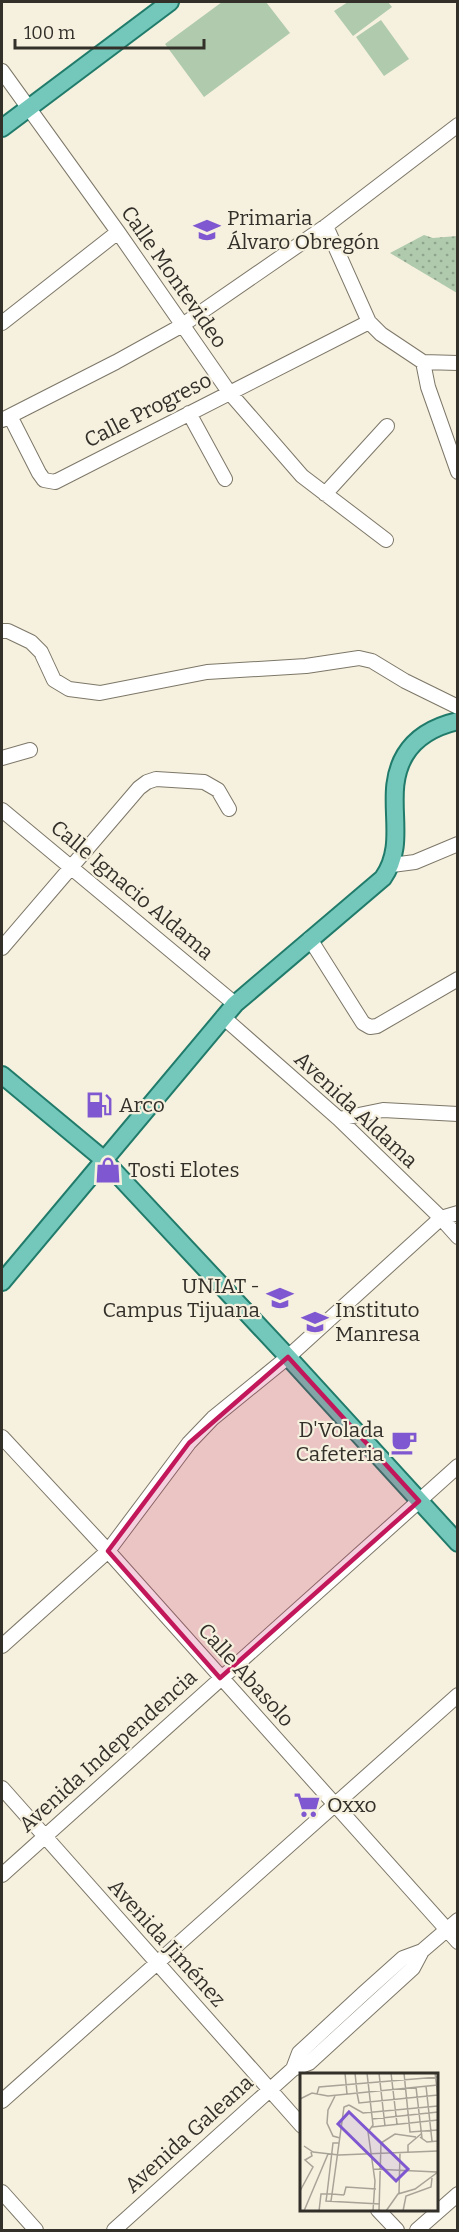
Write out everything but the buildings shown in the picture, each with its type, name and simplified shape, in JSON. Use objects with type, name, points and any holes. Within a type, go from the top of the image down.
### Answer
[{"type":"main road","points":[[2,128],[170,2]]},
{"type":"main road","points":[[2,1282],[235,1004],[372,889],[392,866],[396,844],[394,781],[399,764],[409,748],[422,736],[438,726],[458,721]]},
{"type":"main road","points":[[2,1075],[103,1159],[288,1356],[458,1544]]},
{"type":"street","name":"Calle Montevideo","points":[[2,71],[229,392],[286,460],[325,494],[386,540]]},
{"type":"street","points":[[6,418],[182,326],[326,226],[458,125]]},
{"type":"street","points":[[326,226],[369,322],[381,334],[423,362],[458,363]]},
{"type":"street","points":[[2,323],[118,232]]},
{"type":"street","name":"Calle Progreso","points":[[6,418],[44,480],[55,482],[369,322]]},
{"type":"street","points":[[423,362],[428,387],[458,472]]},
{"type":"street","points":[[189,413],[225,478]]},
{"type":"street","points":[[325,494],[387,426]]},
{"type":"street","points":[[2,631],[8,631],[31,642],[41,652],[54,680],[69,689],[100,693],[207,672],[306,666],[358,658],[372,661],[405,681],[458,707]]},
{"type":"street","points":[[2,758],[30,750]]},
{"type":"street","points":[[2,948],[70,866],[139,788],[147,782],[156,779],[204,782],[218,790],[229,809]]},
{"type":"street","name":"Calle Ignacio Aldama","points":[[2,810],[235,1004]]},
{"type":"street","points":[[392,866],[415,862],[458,844]]},
{"type":"street","points":[[310,939],[363,1023],[370,1027],[378,1026],[458,979]]},
{"type":"street","name":"Avenida Aldama","points":[[223,1017],[339,1119],[458,1237]]},
{"type":"street","points":[[339,1119],[383,1110],[458,1114]]},
{"type":"street","points":[[2,1646],[108,1551],[189,1443],[213,1419],[288,1356],[441,1218],[458,1213]]},
{"type":"street","name":"Calle Abasolo","points":[[2,1437],[108,1551],[458,1942]]},
{"type":"street","name":"Avenida Independencia","points":[[2,1875],[458,1466]]},
{"type":"street","points":[[2,2101],[458,1695]]},
{"type":"street","name":"Avenida Jiménez","points":[[2,1788],[300,2124]]},
{"type":"street","name":"Avenida Galeana","points":[[114,2230],[293,2069],[299,2054],[404,1958],[422,1951],[458,1920]]},
{"type":"street","points":[[2,2192],[36,2230]]},
{"type":"street","points":[[417,2230],[458,2193]]},
{"type":"street","points":[[379,2211],[397,2230]]},
{"type":"highlighted area","points":[[288,1357],[419,1501],[220,1678],[108,1551],[189,1443]]},
{"type":"green space","points":[[222,2],[266,2],[290,33],[204,97],[165,44]]},
{"type":"green space","points":[[348,2],[388,2],[392,7],[353,36],[334,11]]},
{"type":"green space","points":[[381,20],[409,59],[384,76],[356,37]]},
{"type":"green space","points":[[424,235],[433,238],[457,236],[457,293],[390,253]]},
{"type":"place","name":"Primaria Álvaro Obregón","points":[[207,230]]},
{"type":"place","name":"Arco","points":[[99,1105]]},
{"type":"place","name":"Tosti Elotes","points":[[108,1170]]},
{"type":"place","name":"UNIAT - Campus Tijuana","points":[[280,1298]]},
{"type":"place","name":"Instituto Manresa","points":[[315,1322]]},
{"type":"place","name":"D'Volada Cafeteria","points":[[404,1442]]},
{"type":"place","name":"Oxxo","points":[[307,1805]]}]
